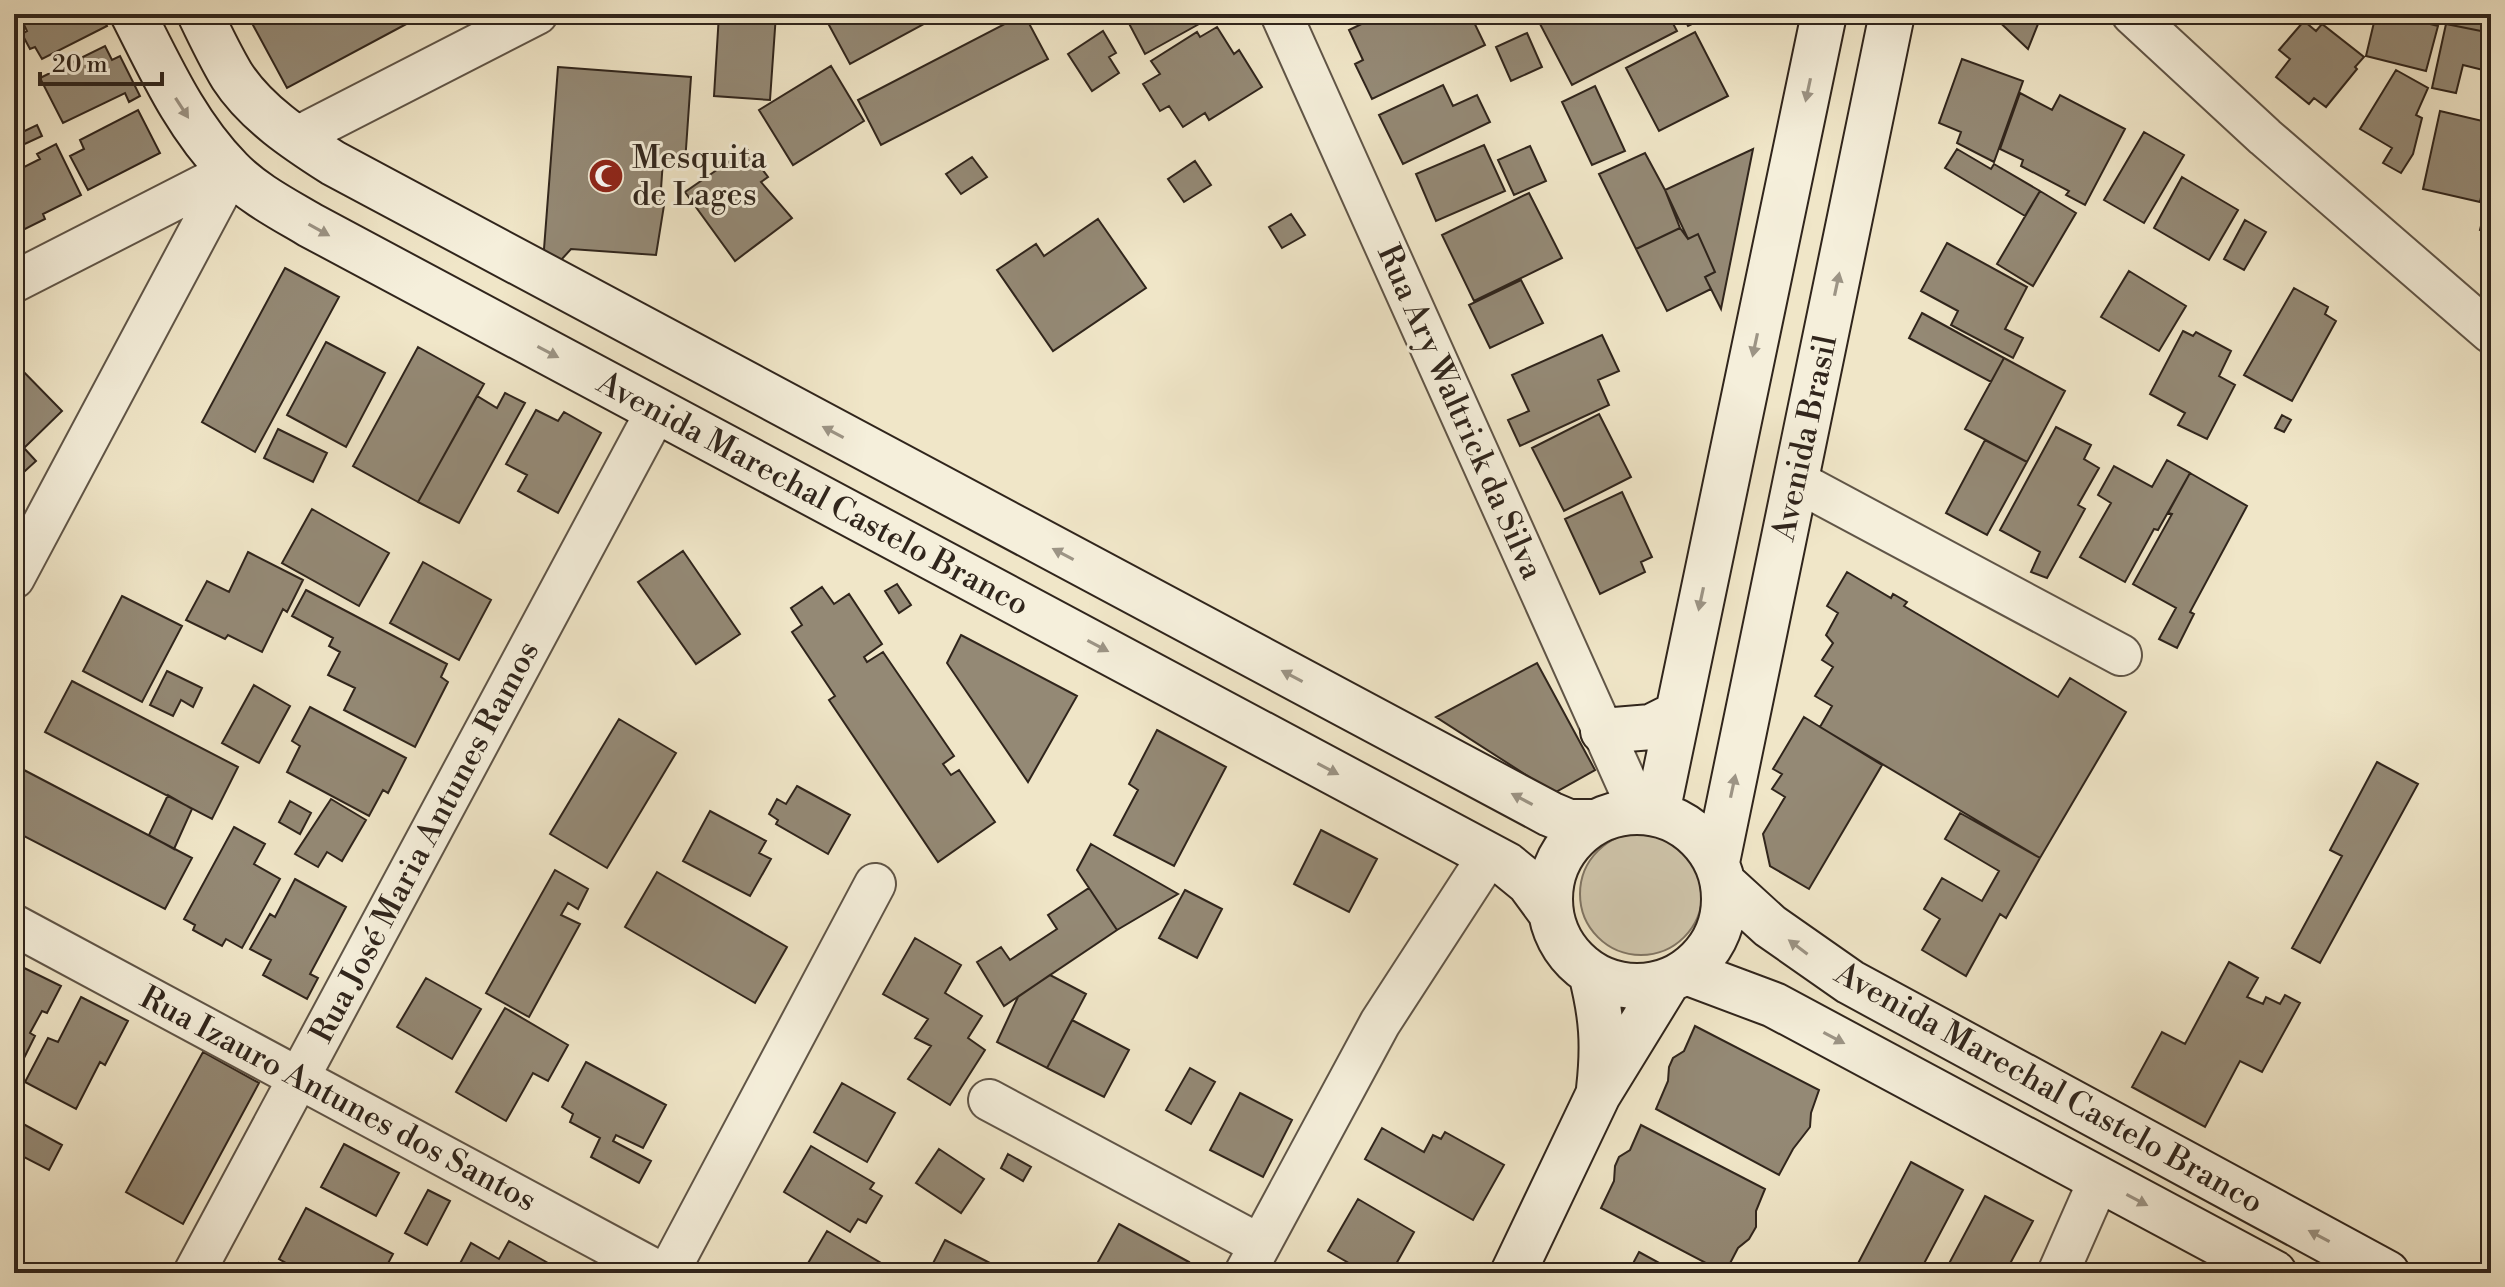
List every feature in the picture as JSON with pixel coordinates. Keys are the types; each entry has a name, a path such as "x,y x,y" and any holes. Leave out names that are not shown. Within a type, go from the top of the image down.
{"main road":[{"name":"Avenida Marechal Castelo Branco","path":"133,14 174,95 199,134 231,171 264,198 1489,855 1529,883 1551,913"},
{"name":"Avenida Marechal Castelo Branco","path":"200,14 234,79 265,113 333,163 1550,814 1569,822 1594,822"},
{"path":"1648,812 1677,714 1824,14"},
{"name":"Avenida Brasil","path":"1721,873 1796,481 1892,14"},
{"path":"231,171 424,214"},
{"path":"1603,731 1651,727 1677,714"},
{"path":"1513,1273 1598,1095 1677,977 1705,955 1718,933 1725,909 1721,873 1702,840 1681,823 1648,812 1615,814 1594,822 1573,839 1558,861 1550,886 1551,913 1558,936 1572,957 1591,973 1616,984 1642,987 1677,977"},
{"name":"Avenida Marechal Castelo Branco","path":"1721,873 1770,926 1850,982 2387,1273"},
{"path":"1591,973 1601,1013 1604,1048 1598,1095"},
{"name":"Avenida Marechal Castelo Branco","path":"1677,977 1774,1005 2274,1273"}],"street":[{"path":"295,138 537,14"},
{"name":"Rua Ary Waltrick da Silva","path":"1281,14 1603,731 1648,812"},
{"path":"2132,14 2265,137 2491,333"},
{"path":"14,282 231,171"},
{"path":"14,578 231,171"},
{"name":"Rua José Maria Antunes Ramos","path":"194,1273 657,410"},
{"path":"1796,481 2121,655"},
{"path":"989,1100 1253,1259 1380,1023 1489,855"},
{"path":"668,1273 875,884"},
{"name":"Rua Izauro Antunes dos Santos","path":"14,925 661,1273"},
{"path":"2058,1273 2099,1180"}],"shaded area":[{"path":"1641,833 1664,838 1684,851 1697,871 1702,894 1697,917 1684,937 1664,950 1641,955 1618,950 1598,937 1585,917 1580,894 1585,871 1598,851 1618,838"}],"building":[{"path":"19,14 101,14 107,26 42,59 35,47 30,49 22,34 27,31"},
{"path":"247,14 425,14 287,88"},
{"path":"719,14 776,14 770,100 714,96"},
{"path":"823,14 935,14 937,17 850,64"},
{"path":"1024,14 1048,59 881,145 858,100"},
{"path":"1124,14 1217,14 1145,54"},
{"path":"1374,14 1470,14 1485,45 1372,99 1355,64 1363,60 1349,30 1376,17"},
{"path":"1559,14 1668,14 1677,31 1572,85 1540,24"},
{"path":"1682,14 1713,14 1688,26"},
{"path":"1991,14 2042,14 2028,49"},
{"path":"2376,14 2391,14 2438,26 2426,71 2366,56"},
{"path":"2448,14 2491,14 2491,33 2446,24"},
{"path":"2304,21 2316,31 2322,24 2364,57 2326,107 2314,98 2309,104 2276,77 2290,59 2279,50"},
{"path":"2446,24 2491,33 2491,72 2463,65 2456,93 2432,88"},
{"path":"1217,27 1234,54 1239,50 1262,87 1209,120 1205,113 1183,127 1169,106 1160,111 1143,84 1160,74 1151,61 1197,32 1200,37"},
{"path":"1103,31 1116,53 1109,57 1119,73 1092,91 1068,54"},
{"path":"1695,32 1728,96 1659,131 1626,68"},
{"path":"1527,33 1542,67 1511,81 1496,47"},
{"path":"105,46 112,60 120,56 140,96 129,102 125,93 63,123 40,78"},
{"path":"1962,59 2023,81 1994,162 1957,143 1961,132 1939,123"},
{"path":"831,66 864,121 793,165 759,110"},
{"name":"Mesquita de Lages","path":"558,67 691,77 685,163 663,160 661,189 666,193 656,255 571,249 558,261 546,255"},
{"path":"2396,70 2428,88 2416,115 2422,118 2413,154 2401,173 2383,163 2392,148 2360,129"},
{"path":"1443,85 1453,106 1477,95 1490,122 1403,164 1379,115"},
{"path":"1595,86 1625,151 1592,165 1562,102"},
{"path":"2020,93 2052,110 2060,95 2125,129 2085,205 2066,195 2069,191 2021,166 2023,160 2000,149"},
{"path":"138,110 160,153 88,190 70,156 84,149 80,140"},
{"path":"2440,111 2491,123 2491,151 2480,202 2423,189"},
{"path":"37,125 42,136 14,149 14,136"},
{"path":"2144,132 2184,155 2144,223 2104,200"},
{"path":"56,144 81,195 43,214 45,219 19,232 14,222 14,172 40,159 37,154"},
{"path":"1484,145 1505,191 1436,221 1416,174"},
{"path":"1530,146 1546,181 1514,195 1498,160"},
{"path":"747,149 768,177 761,182 792,218 735,261 685,192"},
{"path":"1753,149 1721,309 1705,277 1715,272 1698,234 1688,239 1665,190"},
{"path":"1957,149 1991,169 1994,164 2040,191 2025,216 1945,168"},
{"path":"1645,153 1665,190 1680,228 1636,249 1599,174"},
{"path":"972,157 987,177 961,194 946,174"},
{"path":"1195,161 1211,185 1184,202 1168,179"},
{"path":"2182,177 2238,210 2209,260 2154,228"},
{"path":"2491,184 2491,232 2480,230"},
{"path":"2040,191 2076,213 2033,286 1997,264"},
{"path":"1529,193 1562,258 1474,301 1442,235"},
{"path":"1291,214 1305,235 1282,248 1269,227"},
{"path":"1098,219 1146,288 1053,351 997,270 1036,244 1044,256"},
{"path":"2245,220 2266,232 2244,270 2224,259"},
{"path":"1680,228 1688,239 1698,234 1715,272 1705,277 1711,289 1667,311 1636,249"},
{"path":"1947,243 2027,287 2005,329 2023,338 2013,358 1951,325 1958,311 1921,291"},
{"path":"285,268 339,297 255,452 202,422"},
{"path":"2129,271 2186,306 2159,351 2101,317"},
{"path":"1521,280 1543,323 1490,348 1469,305"},
{"path":"2294,288 2328,307 2325,314 2336,321 2292,401 2244,375"},
{"path":"1922,313 2004,358 1991,382 1909,338"},
{"path":"2183,331 2193,336 2196,332 2231,351 2219,376 2235,385 2207,439 2178,425 2185,413 2150,394"},
{"path":"1602,335 1619,371 1598,380 1609,405 1520,446 1508,420 1529,411 1512,375"},
{"path":"326,342 385,373 346,447 287,415"},
{"path":"418,347 484,384 418,502 353,466"},
{"path":"2004,358 2065,391 2027,462 1965,429"},
{"path":"14,362 62,411 24,448 36,461 14,481"},
{"path":"505,393 525,403 459,523 418,502 477,396 497,408"},
{"path":"536,410 558,421 564,412 601,433 558,513 518,491 527,475 506,464"},
{"path":"1599,414 1631,477 1564,511 1532,448"},
{"path":"2282,415 2291,420 2284,432 2275,428"},
{"path":"2056,427 2091,445 2084,459 2099,468 2078,505 2085,509 2047,578 2031,572 2040,552 2000,530"},
{"path":"278,429 327,453 313,482 264,458"},
{"path":"1985,440 2027,462 1987,535 1946,513"},
{"path":"2167,460 2190,473 2125,582 2080,557 2111,503 2098,495 2114,466 2152,487"},
{"path":"2190,473 2247,506 2190,612 2194,614 2177,648 2159,639 2176,608 2133,584 2172,514 2168,513"},
{"path":"1622,492 1652,557 1641,562 1645,572 1600,594 1565,519"},
{"path":"312,509 389,553 359,606 282,563"},
{"path":"683,551 740,634 696,664 638,582"},
{"path":"248,552 303,580 287,612 283,609 262,652 228,635 225,639 186,620 207,581 229,592"},
{"path":"423,562 491,600 459,660 390,623"},
{"path":"1847,572 1891,598 1893,594 1907,602 1904,606 2058,697 2070,678 2126,712 2040,858 1820,727 1832,706 1815,696 1833,667 1822,660 1833,643 1826,635 1838,613 1827,606"},
{"path":"897,584 911,605 899,613 885,591"},
{"path":"822,587 834,604 849,594 882,644 864,657 867,662 883,652 954,756 943,764 951,775 959,770 995,822 938,862 829,700 835,696 792,632 802,625 791,608"},
{"path":"306,590 447,664 441,677 448,682 415,747 344,710 355,688 328,675 340,652 329,646 333,638 292,616"},
{"path":"122,596 182,626 142,702 83,671"},
{"path":"961,635 1077,696 1028,782 947,663"},
{"path":"1537,663 1595,770 1554,793 1436,717"},
{"path":"167,671 202,688 193,707 181,700 173,716 150,705"},
{"path":"72,681 238,767 212,819 45,732"},
{"path":"254,685 290,706 259,763 222,743"},
{"path":"310,707 406,758 388,793 383,790 369,816 287,772 300,746 292,741"},
{"path":"1804,717 1882,765 1809,889 1770,866 1763,834 1785,797 1772,789 1782,774 1773,769"},
{"path":"619,719 676,753 607,868 550,834"},
{"path":"1157,730 1226,767 1174,866 1114,835 1138,790 1129,784"},
{"path":"2377,762 2418,784 2320,963 2292,948 2342,856 2330,850"},
{"path":"24,770 192,858 165,909 14,831 14,789"},
{"path":"797,786 850,815 828,854 776,824 778,820 769,814 777,799 786,804"},
{"path":"168,795 192,809 174,849 149,835"},
{"path":"331,799 366,820 342,861 327,852 318,867 295,854"},
{"path":"290,801 311,813 300,834 279,822"},
{"path":"710,811 766,841 759,853 771,859 750,896 683,861"},
{"path":"1960,813 2040,858 2006,918 2000,914 1966,976 1922,950 1940,919 1924,909 1942,878 1982,901 1999,871 1945,839"},
{"path":"234,827 265,844 254,864 280,879 242,948 226,939 222,946 193,930 195,925 184,919"},
{"path":"1321,830 1377,859 1349,912 1294,884"},
{"path":"1091,844 1178,894 1117,930 1077,870"},
{"path":"555,870 588,889 578,909 568,903 561,915 580,924 529,1017 486,993"},
{"path":"657,872 787,947 755,1003 625,927"},
{"path":"295,879 346,907 310,974 318,978 307,999 263,975 271,960 250,949 270,914 275,917"},
{"path":"1089,888 1117,930 1004,1006 977,962 1001,947 1010,960 1057,929 1048,915"},
{"path":"1185,890 1222,909 1197,958 1159,938"},
{"path":"915,938 961,965 945,993 982,1016 968,1038 985,1050 950,1105 908,1079 931,1046 915,1038 928,1019 883,994"},
{"path":"2229,962 2258,978 2247,997 2263,1004 2266,997 2280,1004 2285,995 2300,1003 2262,1072 2240,1061 2205,1127 2132,1087 2162,1032 2185,1044"},
{"path":"14,963 61,986 47,1013 42,1011 30,1033 35,1036 24,1058 14,1052"},
{"path":"1050,975 1086,994 1047,1068 997,1042 1018,997"},
{"path":"426,978 481,1009 452,1059 397,1027"},
{"path":"81,997 128,1021 105,1065 100,1062 76,1109 25,1082 48,1038 58,1042"},
{"path":"505,1008 568,1045 548,1081 533,1073 506,1121 456,1092"},
{"path":"1072,1020 1129,1050 1104,1097 1047,1068"},
{"path":"1695,1026 1819,1090 1810,1127 1779,1175 1656,1109 1668,1081 1673,1058 1684,1051"},
{"path":"203,1052 259,1083 183,1224 126,1192"},
{"path":"586,1062 666,1105 643,1148 616,1135 613,1141 651,1161 639,1183 591,1157 600,1138 570,1122 573,1114 562,1107"},
{"path":"1190,1068 1215,1082 1191,1124 1166,1110"},
{"path":"842,1083 895,1113 867,1162 814,1132"},
{"path":"1240,1093 1292,1120 1263,1177 1210,1150"},
{"path":"14,1119 62,1145 49,1170 14,1152"},
{"path":"1641,1125 1765,1189 1756,1211 1756,1227 1749,1239 1738,1248 1725,1273 1601,1208 1614,1181 1619,1157 1630,1150"},
{"path":"1382,1128 1424,1152 1433,1135 1441,1139 1445,1132 1504,1165 1473,1220 1365,1159"},
{"path":"344,1144 399,1173 376,1216 321,1187"},
{"path":"811,1146 874,1183 870,1189 882,1196 866,1223 858,1219 850,1232 784,1192"},
{"path":"939,1149 984,1179 961,1213 916,1183"},
{"path":"1008,1154 1031,1167 1023,1181 1001,1168"},
{"path":"1911,1162 1963,1190 1919,1273 1853,1273"},
{"path":"428,1190 450,1201 427,1245 405,1233"},
{"path":"1985,1196 2033,1221 2005,1273 1944,1273"},
{"path":"1358,1199 1414,1232 1391,1273 1366,1273 1328,1251"},
{"path":"306,1208 393,1254 383,1273 304,1273 279,1259"},
{"path":"1119,1224 1189,1262 1183,1273 1101,1273 1094,1269"},
{"path":"827,1231 898,1273 808,1273 804,1270"},
{"path":"945,1240 992,1264 988,1273 928,1273"},
{"path":"509,1241 557,1268 554,1273 455,1273 471,1243 499,1259"},
{"path":"1639,1252 1676,1272 1676,1273 1628,1273"},
{"path":"259,1263 278,1273 254,1273"}],"place":[{"name":"Mesquita de Lages","path":"606,176"}]}
